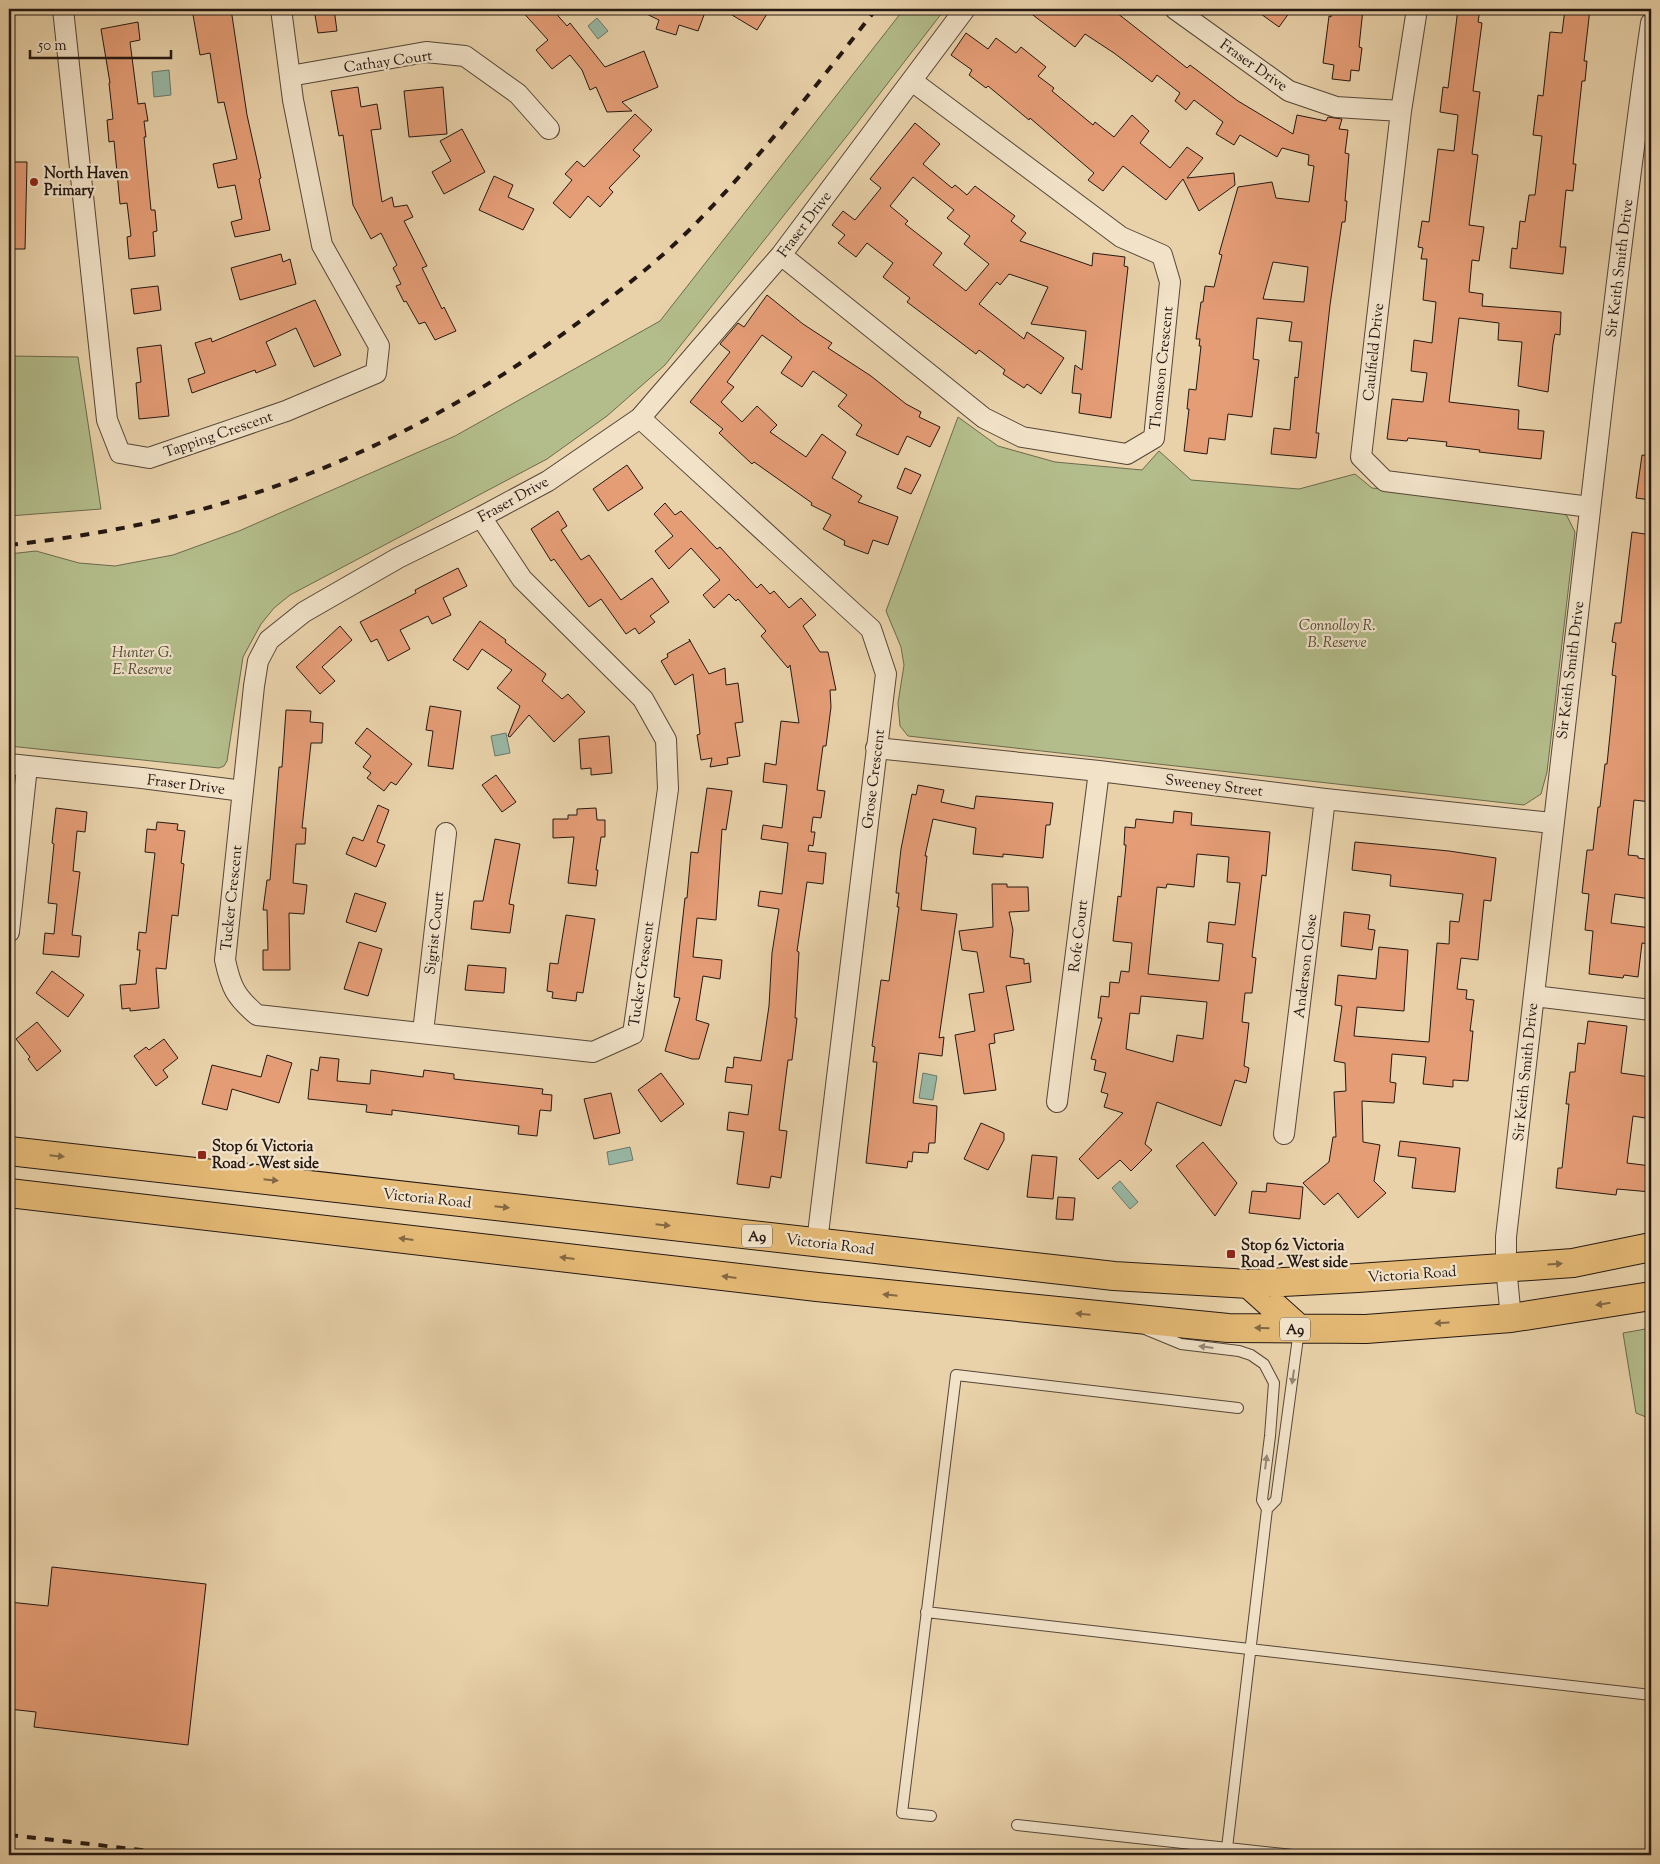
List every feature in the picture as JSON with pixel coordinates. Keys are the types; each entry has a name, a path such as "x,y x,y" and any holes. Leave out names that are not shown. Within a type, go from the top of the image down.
{"highway":[{"name":"Victoria Road","path":"9,1151 1114,1276 1249,1284 1573,1263 1651,1247"},
{"name":"A9","path":"9,1192 817,1287 1228,1328 1366,1329 1511,1318 1651,1296"},
{"path":"1249,1284 1299,1329"}],"street":[{"name":"Tapping Crescent","path":"63,9 107,420 120,452 149,458 286,411 376,373 379,346 322,245 293,100 281,9"},
{"name":"Fraser Drive","path":"18,766 142,778 243,791 258,661 269,640 304,612 398,558 548,481 640,418 781,255 965,9"},
{"name":"Fraser Drive","path":"1175,9 1289,91 1336,107 1401,111"},
{"name":"Caulfield Drive","path":"1416,9 1401,111 1361,457 1385,481 1590,507"},
{"name":"Sir Keith Smith Drive","path":"1511,1318 1506,1267 1506,1237 1552,823 1590,507 1644,117 1651,23"},
{"name":"Cathay Court","path":"290,76 426,52 464,56 518,94 549,129"},
{"name":"Thomson Crescent","path":"781,255 984,418 1022,437 1127,454 1154,438 1170,282 1162,255 1121,237 912,81"},
{"name":"Grose Crescent","path":"640,418 871,629 886,674 817,1242"},
{"name":"Tucker Crescent","path":"243,791 225,960 229,979 240,1000 257,1015 593,1052 633,1034 668,789 666,740 643,699 522,578 481,517"},
{"name":"Sweeney Street","path":"876,748 1099,771 1325,799 1552,823"},
{"path":"9,932 18,766"},
{"name":"Rofe Court","path":"1057,1102 1099,771"},
{"name":"Anderson Close","path":"1284,1134 1325,799"},
{"name":"Sigrist Court","path":"423,1032 446,833"},
{"path":"1534,996 1651,1010"}],"lane":[{"path":"1116,1317 1181,1344 1239,1350 1264,1364 1274,1383 1262,1500 1267,1509 1227,1848"},
{"path":"1267,1509 1276,1500 1299,1329"},
{"path":"931,1816 902,1813 956,1375 1238,1408"},
{"path":"926,1612 1651,1695"},
{"path":"1017,1825 1293,1855"}],"green space":[{"name":"Hunter G. E. Reserve","path":"904,9 945,9 665,365 607,416 547,459 290,595 274,608 261,624 243,657 227,761 224,766 219,768 9,746 9,554 36,551 79,563 115,566 173,555 239,531 455,436 660,321"},
{"path":"9,356 78,357 101,509 9,516"},
{"name":"Connolloy R. B. Reserve","path":"958,417 998,446 1055,462 1142,470 1159,451 1191,480 1299,489 1355,474 1372,488 1557,507 1567,516 1575,532 1547,772 1541,794 1524,805 908,736 900,726 898,703 904,665 901,647 886,611"},
{"path":"1651,1328 1651,1419 1636,1413 1623,1333"}],"shaded area":[{"path":"597,18 608,31 598,39 588,26"},
{"path":"169,70 171,95 154,97 152,72"},
{"path":"506,733 510,753 495,756 491,736"},
{"path":"923,1073 937,1076 933,1100 919,1098"},
{"path":"630,1147 633,1160 609,1165 607,1152"},
{"path":"1120,1181 1138,1202 1130,1209 1112,1188"}],"building":[{"path":"192,9 231,9 247,115 270,230 235,237 231,222 242,219 235,185 218,188 213,164 237,159 224,102 218,103 210,53 200,55"},
{"path":"314,9 334,9 337,31 318,33"},
{"path":"520,9 552,9 567,26 570,23 605,67 644,51 658,87 622,102 632,111 607,112 596,87 590,90 582,70 570,55 552,69 536,50 548,40"},
{"path":"636,9 686,9 704,15 698,31 679,25 676,35 656,29 659,20"},
{"path":"722,9 770,9 757,30"},
{"path":"1025,9 1112,9 1187,68 1190,65 1238,101 1293,134 1297,115 1326,121 1328,117 1342,119 1339,129 1348,130 1345,153 1349,154 1345,201 1347,201 1345,222 1342,222 1330,305 1316,433 1319,433 1316,458 1271,454 1274,428 1290,430 1295,377 1298,378 1302,342 1289,341 1292,322 1257,318 1253,359 1259,360 1252,417 1228,414 1225,440 1209,438 1207,454 1184,451 1189,409 1187,409 1189,389 1196,390 1201,346 1199,346 1200,339 1196,339 1201,302 1203,302 1205,286 1214,287 1222,255 1219,254 1238,187 1272,182 1276,198 1309,202 1314,166 1308,165 1309,155 1282,148 1277,157 1240,135 1234,145 1216,134 1223,122 1194,100 1186,110 1175,101 1180,93 1157,75 1152,82 1085,34 1075,47","holes":["1273,262 1308,267 1304,302 1263,299"]},
{"path":"1254,9 1292,9 1279,27"},
{"path":"1332,9 1363,9 1359,47 1362,48 1359,71 1351,70 1350,81 1332,79 1334,65 1323,63 1329,16 1331,17"},
{"path":"1458,9 1480,9 1478,22 1482,23 1473,91 1480,92 1472,154 1478,155 1469,225 1484,227 1479,261 1472,260 1469,292 1483,294 1482,306 1561,312 1560,335 1555,334 1553,344 1548,392 1518,386 1522,342 1498,340 1499,323 1459,318 1449,402 1519,410 1518,429 1544,431 1541,459 1479,452 1480,450 1446,446 1447,442 1408,438 1407,441 1387,439 1392,399 1423,402 1427,373 1411,371 1414,340 1432,343 1436,302 1423,300 1427,259 1421,259 1423,248 1418,247 1422,221 1429,222 1438,149 1454,151 1458,115 1440,112 1443,87 1448,88"},
{"path":"1565,9 1590,9 1584,61 1587,61 1585,81 1582,81 1573,164 1576,164 1573,191 1566,190 1560,247 1566,247 1563,274 1510,268 1512,248 1517,249 1520,221 1525,222 1529,195 1535,195 1542,136 1533,135 1538,95 1543,96 1550,32 1562,33"},
{"path":"138,22 140,40 130,42 138,104 145,103 148,121 144,121 146,137 144,137 151,210 155,210 157,231 153,232 155,256 129,259 127,237 131,236 127,203 120,204 114,141 109,142 107,120 113,119 110,83 101,29"},
{"path":"966,33 988,49 996,38 1016,53 1021,47 1046,67 1038,76 1054,88 1052,91 1093,125 1095,122 1114,137 1132,115 1149,131 1140,143 1170,168 1187,147 1203,158 1187,178 1234,173 1235,185 1199,211 1183,179 1166,200 1123,166 1103,191 1088,180 1094,173 1030,118 1029,120 988,86 986,88 969,75 972,70 951,55"},
{"path":"358,87 361,107 377,104 381,129 371,130 382,202 392,197 394,207 407,205 413,217 404,221 427,266 422,268 442,309 444,307 456,331 435,340 425,322 419,324 406,301 404,302 396,286 401,284 393,268 397,265 381,233 371,239 353,205 343,135 339,136 331,91"},
{"path":"443,87 447,134 409,137 404,91"},
{"path":"635,114 652,130 633,150 640,156 609,188 613,192 600,207 588,196 570,218 553,203 572,180 565,174 577,161 584,167"},
{"path":"915,123 940,144 923,164 952,188 955,185 967,195 975,186 1015,216 1011,221 1026,233 1020,241 1092,266 1093,253 1125,257 1124,266 1128,267 1111,418 1079,413 1081,394 1072,393 1075,365 1082,370 1086,331 1031,324 1048,287 1009,274 1000,285 997,282 979,304 1024,339 1027,332 1064,358 1041,394 1027,384 1024,388 1003,374 1005,370 979,350 976,354 907,302 910,298 883,277 893,263 867,243 856,257 838,243 845,235 832,225 843,211 855,220 881,188 870,179","holes":["913,177 954,210 947,218 970,236 964,244 989,264 966,291 933,265 942,253 905,224 908,221 890,206"]},
{"path":"462,129 485,172 444,194 432,172 451,161 440,141"},
{"path":"9,162 27,162 25,249 9,249"},
{"path":"494,176 513,185 508,197 534,209 523,230 479,210"},
{"path":"281,254 283,262 290,259 296,284 240,300 231,268"},
{"path":"158,286 161,310 134,314 131,289"},
{"path":"767,295 803,324 832,343 828,348 871,376 906,404 921,412 919,417 940,427 930,447 907,436 898,455 856,435 862,425 838,406 847,395 813,371 802,387 781,373 792,357 762,335 727,382 734,387 721,402 742,422 757,406 777,425 770,432 806,457 822,434 846,452 832,478 862,496 858,502 898,517 888,545 873,540 868,554 844,545 845,541 823,529 831,515 811,505 812,503 754,462 752,464 719,433 723,429 690,402 730,352 720,344 738,323 744,327"},
{"path":"315,300 341,355 314,367 296,328 266,342 276,365 256,373 255,370 192,393 188,379 205,373 195,343 211,338 212,342"},
{"path":"161,345 169,416 139,419 136,383 141,382 137,348"},
{"path":"1642,455 1651,456 1651,500 1636,498"},
{"path":"627,465 643,488 608,511 593,489"},
{"path":"905,468 921,475 911,494 897,488"},
{"path":"665,503 675,515 681,511 717,549 720,547 757,588 761,584 770,594 774,591 789,608 801,598 816,615 803,626 820,652 828,652 836,690 830,690 831,707 826,746 823,746 817,790 825,791 821,818 813,817 811,832 815,832 813,846 809,845 808,851 826,853 823,884 807,882 797,951 799,952 795,1018 797,1018 792,1060 788,1060 779,1130 787,1131 781,1178 771,1176 769,1188 737,1184 744,1132 727,1130 729,1112 748,1115 752,1085 725,1082 727,1067 733,1068 734,1057 761,1061 769,1006 772,953 779,909 758,906 760,891 782,894 788,843 761,839 763,825 782,828 787,785 763,782 765,763 776,765 781,721 799,723 790,665 788,668 761,636 766,631 738,599 736,601 729,594 714,608 703,595 720,580 691,548 669,569 655,551 673,536 654,514"},
{"path":"558,511 567,526 561,530 581,560 589,555 621,600 652,578 669,602 650,616 655,622 639,634 635,628 626,634 601,599 589,607 554,559 551,561 531,529"},
{"path":"1632,532 1651,535 1651,738 1648,769 1651,769 1651,802 1634,800 1628,855 1651,860 1651,899 1615,894 1611,923 1651,928 1651,944 1642,943 1638,977 1624,975 1623,978 1589,974 1593,931 1585,930 1589,894 1582,893 1587,850 1593,850 1605,764 1607,764 1616,676 1612,675 1616,643 1612,642 1615,623 1621,623"},
{"path":"458,568 467,586 443,598 451,615 432,624 428,616 400,630 410,649 388,661 377,639 371,642 360,622 416,593 415,590"},
{"path":"480,621 546,674 542,681 562,699 568,694 585,712 554,742 529,715 510,737 508,736 520,706 497,688 512,670 482,649 468,670 453,660"},
{"path":"340,626 352,640 322,667 335,681 320,694 296,667"},
{"path":"689,639 709,674 725,668 726,685 738,683 743,722 735,723 740,756 727,758 728,764 710,767 712,758 701,760 697,735 700,734 693,674 675,685 661,661 668,657 667,654 690,641"},
{"path":"430,706 461,711 453,769 428,766 433,731 426,730"},
{"path":"286,710 311,711 310,722 323,723 322,743 311,743 302,828 306,828 305,844 296,844 293,883 307,885 304,914 289,913 290,970 263,970 263,950 268,950 267,910 263,910 267,880 270,880 279,767 282,767"},
{"path":"367,728 412,764 396,785 391,782 384,791 367,778 371,773 363,767 371,756 355,743"},
{"path":"609,736 612,773 591,775 591,768 581,769 579,739"},
{"path":"496,775 516,802 502,812 482,785"},
{"path":"918,785 944,790 941,802 974,809 976,796 1053,803 1050,825 1046,825 1043,858 1003,854 1003,857 973,854 976,828 933,819 925,856 927,856 921,910 957,914 939,1038 944,1037 942,1056 919,1053 913,1103 937,1106 935,1143 929,1143 928,1153 913,1152 912,1162 908,1161 907,1168 866,1163 877,1062 873,1062 875,1047 872,1046 881,980 889,981 899,907 897,907 899,893 896,893 901,849 912,794 916,795"},
{"path":"707,788 732,791 726,830 722,829 716,920 697,918 693,957 722,960 720,979 703,976 696,1020 709,1024 699,1059 692,1059 665,1051 680,998 674,997 685,898 687,898 691,852 698,853"},
{"path":"378,805 389,810 377,842 385,845 376,867 346,854 353,837 363,841"},
{"path":"56,808 87,812 85,832 77,831 73,871 80,872 72,935 81,936 79,957 43,954 45,933 54,934 57,904 48,903"},
{"path":"596,808 597,820 605,820 605,837 601,837 596,870 598,870 596,886 568,883 574,837 553,838 553,819 568,819 568,815 577,815 577,809"},
{"path":"1174,811 1192,813 1191,825 1270,832 1266,876 1262,875 1252,957 1256,958 1252,993 1245,993 1242,1022 1249,1023 1244,1066 1249,1068 1246,1083 1235,1080 1221,1126 1157,1102 1145,1144 1152,1150 1131,1171 1120,1160 1098,1179 1079,1159 1123,1113 1104,1107 1108,1094 1101,1092 1106,1073 1094,1070 1096,1060 1091,1059 1102,1018 1098,1018 1101,996 1109,997 1110,982 1119,983 1121,971 1129,972 1132,943 1113,941 1118,896 1121,897 1126,845 1124,845 1125,827 1135,828 1136,819 1173,823","holes":["1197,854 1229,857 1227,882 1240,883 1235,925 1209,922 1207,942 1223,944 1219,981 1148,974 1157,887 1166,888 1167,884 1194,887","1141,996 1207,1002 1203,1039 1177,1035 1173,1062 1126,1049 1130,1013 1139,1014"]},
{"path":"157,822 178,824 177,830 185,831 181,863 184,864 178,916 172,915 166,969 156,968 159,1008 130,1011 130,1008 122,1009 120,985 136,984 140,950 137,950 139,932 146,933 155,853 145,852 147,829 156,830"},
{"path":"495,839 520,844 509,904 514,905 510,933 471,929 474,901 483,901"},
{"path":"1355,842 1449,851 1496,858 1491,901 1484,900 1478,960 1461,958 1457,989 1467,990 1466,999 1474,1000 1470,1031 1473,1031 1468,1081 1453,1080 1453,1087 1423,1084 1426,1057 1392,1054 1390,1082 1396,1083 1394,1103 1362,1101 1363,1142 1380,1145 1374,1181 1386,1193 1358,1218 1338,1193 1324,1205 1303,1183 1329,1162 1333,1137 1336,1137 1334,1092 1346,1091 1345,1063 1334,1061 1342,1006 1335,1005 1338,975 1376,979 1379,947 1408,950 1404,1011 1357,1007 1354,1036 1429,1042 1437,943 1449,944 1450,921 1459,922 1463,894 1390,886 1391,875 1352,870"},
{"path":"992,884 1007,884 1007,887 1028,887 1029,911 1009,912 1013,930 1010,957 1024,959 1024,964 1029,963 1031,982 1006,986 1014,1030 994,1034 995,1043 989,1044 996,1090 964,1094 955,1035 975,1031 969,994 984,992 977,952 962,950 959,931 993,927"},
{"path":"355,893 386,903 376,932 346,922"},
{"path":"1344,912 1370,915 1368,929 1375,930 1372,950 1341,946"},
{"path":"566,915 595,919 583,993 577,992 576,1001 552,998 553,992 547,991 550,963 558,964"},
{"path":"359,942 382,949 368,996 344,989"},
{"path":"468,965 506,968 504,993 465,990"},
{"path":"52,971 84,995 68,1017 36,993"},
{"path":"1588,1021 1627,1026 1621,1073 1650,1077 1651,1110 1646,1110 1645,1118 1633,1116 1627,1163 1651,1166 1651,1192 1617,1189 1616,1195 1556,1188 1558,1168 1562,1168 1569,1104 1566,1104 1570,1072 1575,1072 1578,1043 1585,1044"},
{"path":"37,1022 61,1051 37,1071 28,1059 30,1057 16,1039"},
{"path":"164,1039 178,1058 163,1070 168,1077 156,1086 134,1056 146,1047 149,1050"},
{"path":"267,1055 292,1063 279,1103 232,1089 227,1110 202,1104 212,1065 261,1077"},
{"path":"320,1057 339,1059 337,1081 370,1084 371,1070 423,1077 424,1070 454,1074 454,1079 543,1089 542,1094 552,1095 551,1111 540,1110 537,1136 518,1134 519,1126 392,1110 392,1115 366,1112 367,1105 308,1099 311,1069 318,1071"},
{"path":"661,1073 684,1104 661,1122 638,1090"},
{"path":"611,1093 620,1133 594,1139 584,1099"},
{"path":"981,1123 1004,1133 1004,1140 988,1170 964,1159"},
{"path":"1400,1141 1460,1148 1455,1192 1412,1188 1416,1158 1398,1156"},
{"path":"1203,1142 1237,1183 1215,1216 1176,1166"},
{"path":"1032,1155 1057,1157 1053,1199 1027,1197"},
{"path":"1267,1183 1303,1187 1300,1219 1249,1213 1252,1191 1266,1192"},
{"path":"1058,1197 1075,1198 1073,1220 1056,1219"},
{"path":"52,1567 206,1584 188,1745 34,1727 36,1712 9,1709 9,1602 48,1606"}],"railway":[{"path":"9,545 91,534 146,523 200,510 276,486 324,468 418,424 507,372 606,302 677,242 726,191 770,141 876,9"},
{"path":"9,1835 186,1855"}],"place":[{"name":"North Haven Primary","path":"34,182"},
{"name":"Stop 61 Victoria Road - West side","path":"202,1155"},
{"name":"Stop 62 Victoria Road - West side","path":"1231,1254"}]}
